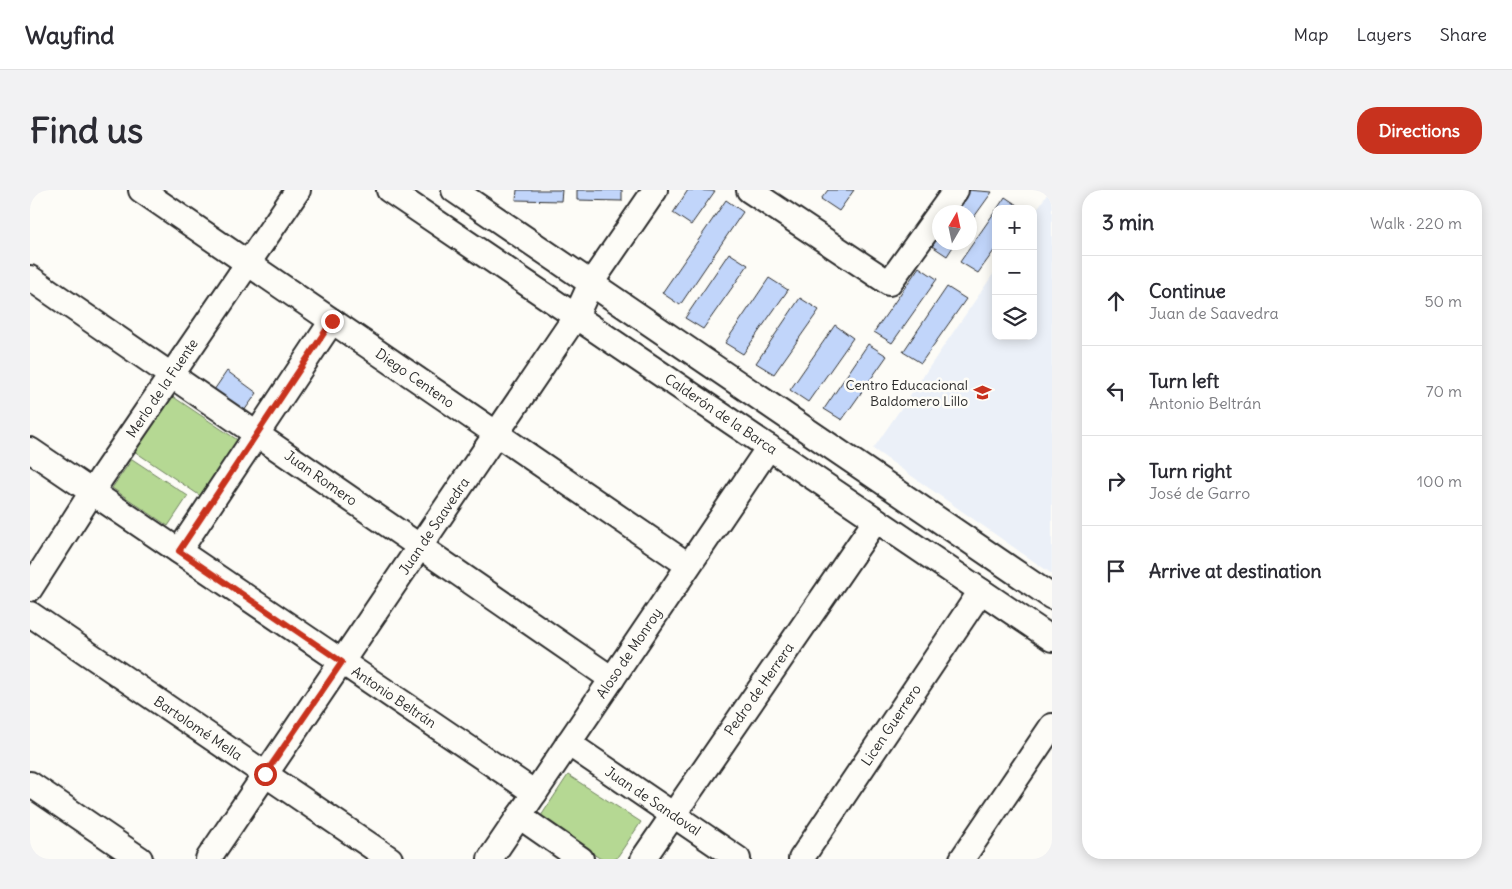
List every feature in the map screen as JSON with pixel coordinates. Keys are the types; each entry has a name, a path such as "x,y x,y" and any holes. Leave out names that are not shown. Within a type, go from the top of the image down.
{"street":[{"name":"Diego Centeno","path":"141,190 688,565"},
{"name":"Merlo de la Fuente","path":"30,589 93,492 298,190"},
{"name":"Calderón de la Barca","path":"390,190 1052,639"},
{"path":"454,190 1052,597"},
{"name":"Juan de Saavedra","path":"208,859 576,316 591,283 655,190"},
{"path":"750,190 889,283 956,190"},
{"name":"Juan Romero","path":"30,278 612,679"},
{"path":"179,551 332,321"},
{"name":"Aloso de Monroy","path":"490,859 769,447"},
{"name":"Antonio Beltrán","path":"30,450 534,793"},
{"name":"Pedro de Herrera","path":"643,859 876,520"},
{"name":"Licen Guerrero","path":"801,859 981,591"},
{"name":"Bartolomé Mella","path":"30,614 390,859"},
{"path":"962,859 1052,726"},
{"name":"Juan de Sandoval","path":"568,743 738,859"},
{"path":"30,784 140,859"},
{"path":"519,816 581,859"}],"shaded area":[{"name":"Centro Educacional Baldomero Lillo","path":"1050,190 1052,190 1052,574 873,449 992,276 992,340 1037,340 1037,209"}],"green space":[{"path":"172,396 239,441 202,497 134,451"},
{"path":"132,459 188,496 168,526 112,488"},
{"path":"568,775 641,822 616,859 601,859 539,819"}],"building":[{"path":"517,190 562,190 561,201 516,200"},
{"path":"577,190 622,190 622,201 577,200"},
{"path":"688,190 715,191 691,225 673,213"},
{"path":"828,190 854,190 839,211 821,199"},
{"path":"966,190 992,192 977,213 977,205 956,205"},
{"path":"1005,197 1017,205 1000,205"},
{"path":"726,200 743,212 680,305 662,293"},
{"path":"992,216 992,254 978,273 960,262 968,250 977,250 977,237"},
{"path":"938,250 951,250 947,256"},
{"path":"729,253 748,265 703,329 685,318"},
{"path":"919,267 937,279 892,343 874,332"},
{"path":"769,278 788,290 743,354 725,343"},
{"path":"947,287 966,299 921,363 903,352"},
{"path":"800,298 819,310 774,374 756,363"},
{"path":"835,325 853,338 808,402 790,390"},
{"path":"868,344 887,356 842,420 824,409"},
{"path":"227,371 257,393 244,411 214,390"}],"place":[{"name":"Centro Educacional Baldomero Lillo","path":"982,393"}],"route":[{"path":"265,774 342,662 179,551 332,321"}]}
